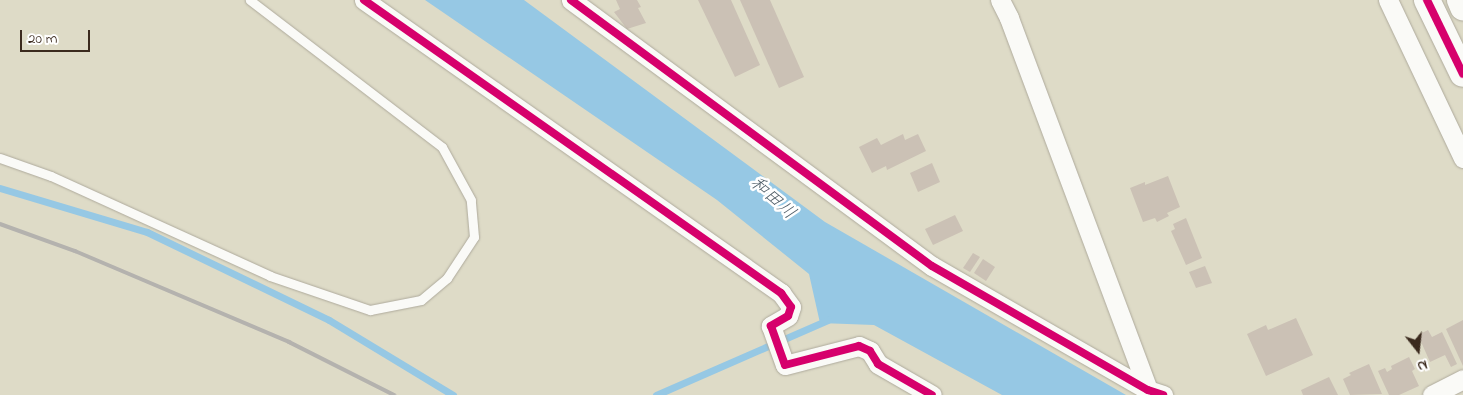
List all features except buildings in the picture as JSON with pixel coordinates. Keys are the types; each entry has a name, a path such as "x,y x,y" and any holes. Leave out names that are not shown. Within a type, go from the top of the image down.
{"main road":[{"path":"1427,0 1463,74"},
{"path":"1460,0 1463,7"}],"street":[{"path":"364,0 781,293 791,307 788,316 771,326 785,365 859,346 870,351 878,364 932,395"},
{"path":"571,0 932,266 1156,392"},
{"path":"1000,0 1009,18 1156,392"},
{"path":"1388,0 1463,158"},
{"path":"1432,395 1463,379"}],"lane":[{"path":"0,158 51,176 270,276 370,310 421,300 447,278 474,237 471,200 442,147 250,0"}],"water":[{"name":"和田川","path":"425,0 524,0 825,222 1126,395 1002,395 874,325 820,323 809,274 717,200"}],"waterway":[{"path":"0,188 147,232 329,320 453,395"},
{"path":"656,395 828,320"}],"railway":[{"path":"0,224 75,251 289,342 394,395"}],"cycle path":[{"path":"364,0 781,293 791,307 788,316 771,326 785,365 859,346 870,351 878,364 932,395"},
{"path":"571,0 932,266 1148,390 1163,395"},
{"path":"1427,0 1463,74"}]}
